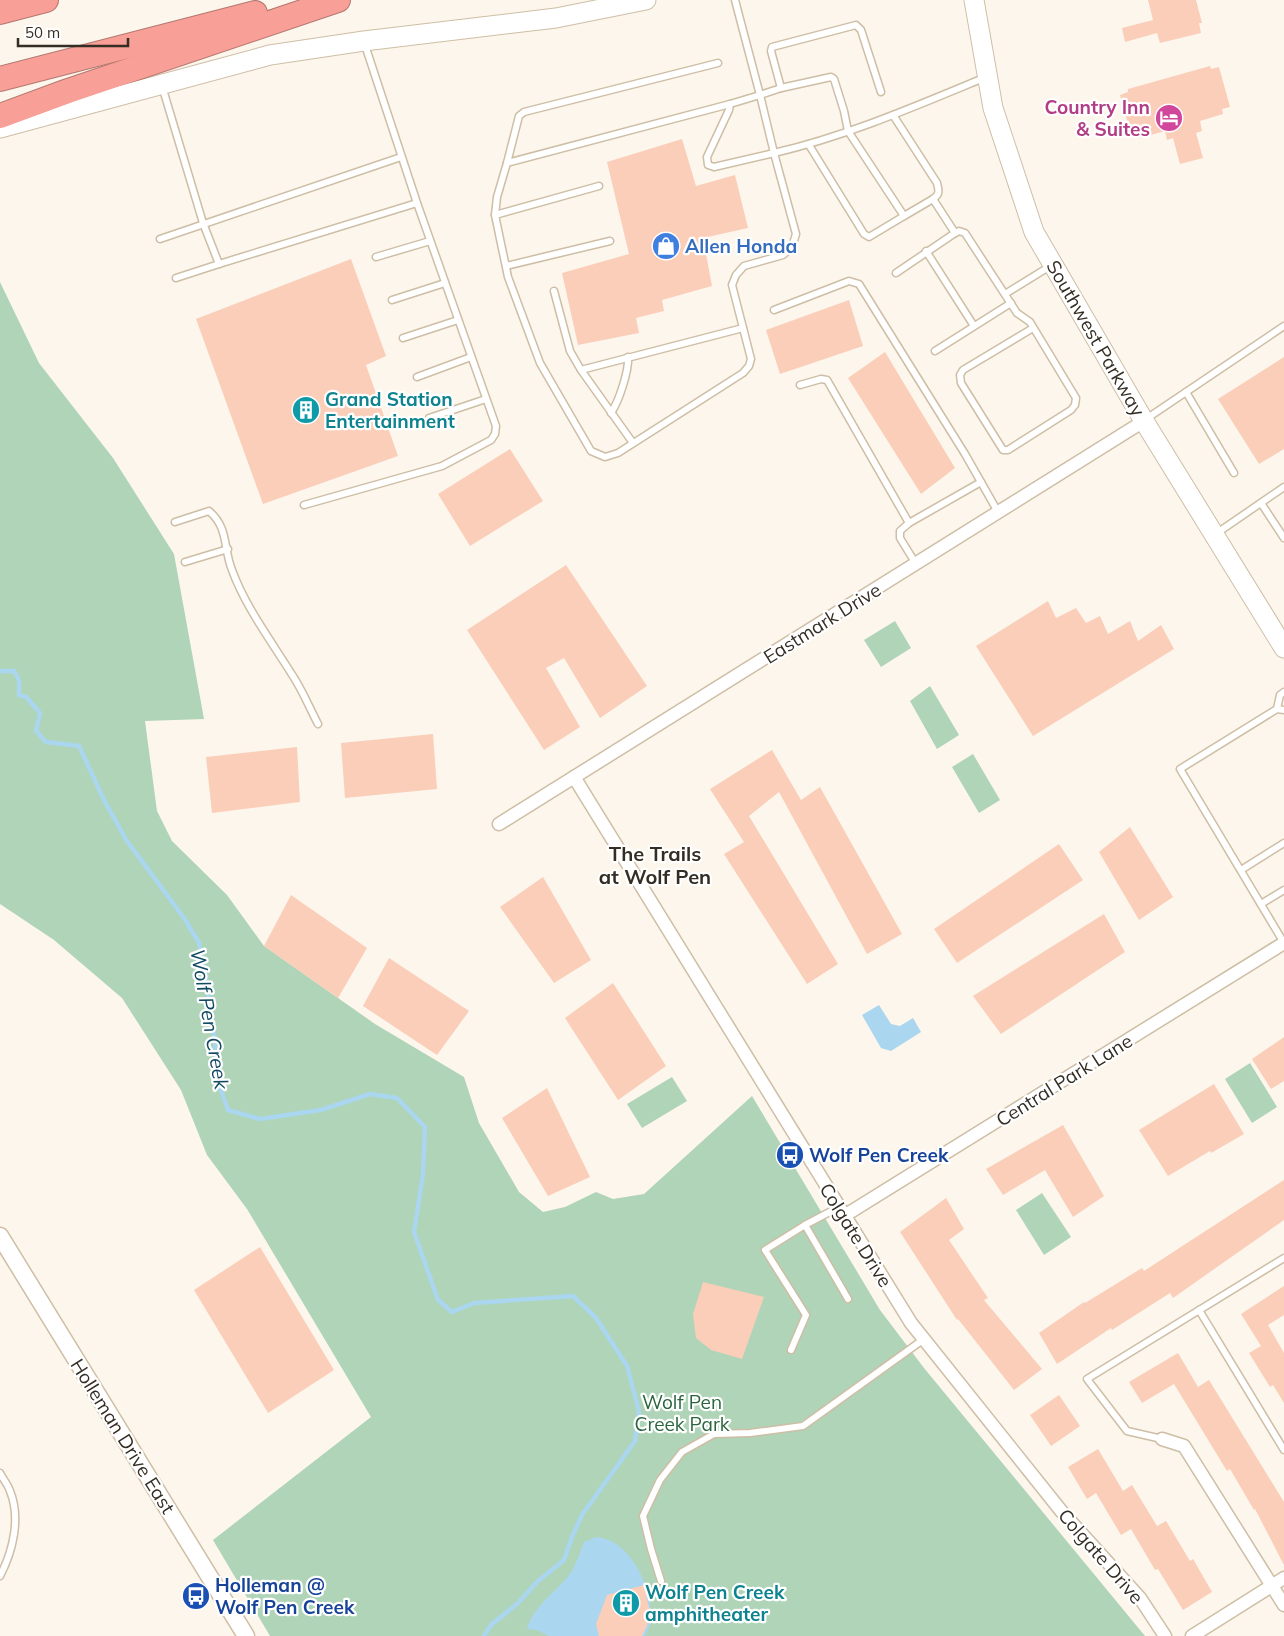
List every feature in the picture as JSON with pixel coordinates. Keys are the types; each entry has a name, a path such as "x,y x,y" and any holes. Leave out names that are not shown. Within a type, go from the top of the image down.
{"highway":[{"path":"0,12 46,0"},
{"path":"0,79 303,0"},
{"path":"0,116 68,91 338,0"}],"main road":[{"path":"0,128 270,55 364,41 556,18 646,0"},
{"name":"Southwest Parkway","path":"974,0 993,108 1034,232 1144,420 1284,648"}],"street":[{"name":"Eastmark Drive","path":"499,824 1144,420"},
{"name":"Colgate Drive","path":"574,777 911,1323 1062,1512 1140,1598 1165,1636"},
{"name":"Central Park Lane","path":"841,1212 1284,943"},
{"name":"Holleman Drive East","path":"0,1236 246,1636"},
{"path":"1162,1439 1184,1446 1284,1605"},
{"path":"1192,1636 1284,1578"}],"lane":[{"path":"718,63 524,112 519,116 497,196 495,215 508,277 540,363 591,451 605,457 618,453 743,373 749,366 751,359 732,285 736,275 744,266 782,255 792,247 796,234 735,0"},
{"path":"781,88 771,51 772,47 856,25 861,30 881,92"},
{"path":"304,505 442,466 491,440 495,434 496,426 430,241 364,41"},
{"path":"506,163 831,76 834,79 844,111 848,131 904,216"},
{"path":"730,104 707,157 708,165 714,167 808,145 894,115 987,77"},
{"path":"162,85 203,223 219,264"},
{"path":"808,145 864,234 869,237 938,196 937,183 894,115"},
{"path":"160,239 402,157"},
{"path":"495,215 599,186"},
{"path":"933,199 955,233"},
{"path":"176,278 417,203"},
{"path":"896,273 955,233 959,231 965,233 1017,313 1030,322 1034,328 1076,398 1075,405 1071,410 1008,450 1003,450 961,383 960,375 963,370 1034,328"},
{"path":"376,257 430,241"},
{"path":"506,266 610,241"},
{"path":"926,251 974,326"},
{"path":"1005,294 1053,265"},
{"path":"774,310 849,281 858,284 998,512"},
{"path":"392,300 445,283"},
{"path":"554,291 570,351 581,370 633,443"},
{"path":"935,351 1011,303"},
{"path":"403,338 458,320"},
{"path":"1144,420 1284,326"},
{"path":"581,370 743,328"},
{"path":"417,377 472,357"},
{"path":"611,413 623,385 628,357"},
{"path":"800,385 821,379 827,380 909,523"},
{"path":"1186,392 1234,473"},
{"path":"429,418 486,398"},
{"path":"916,564 900,538 900,530 981,482"},
{"path":"1215,534 1284,488"},
{"path":"1261,503 1284,538"},
{"path":"175,522 209,511 217,518 225,537 231,569 254,616 293,676 318,724"},
{"path":"185,562 228,549"},
{"path":"1284,692 1280,695 1280,710 1180,769 1284,943"},
{"path":"1241,870 1284,843"},
{"path":"1261,904 1284,890"},
{"path":"792,1350 806,1315 765,1250 805,1226 841,1212"},
{"path":"805,1226 848,1299"},
{"path":"1162,1439 1126,1431 1087,1379 1284,1258"},
{"path":"1199,1310 1284,1450"},
{"path":"661,1581 650,1548 643,1516 660,1480 682,1452 714,1434 750,1433 803,1426 924,1339"},
{"path":"0,1473 11,1492 15,1519 14,1540 0,1576"}],"green space":[{"name":"Wolf Pen Creek Park","path":"0,282 39,363 113,458 174,554 204,719 145,721 157,811 172,841 227,895 264,946 375,1024 464,1077 479,1123 519,1192 543,1212 565,1207 596,1192 613,1199 644,1194 752,1096 880,1310 924,1368 1145,1636 270,1636 213,1540 371,1417 247,1209 207,1155 181,1090 122,998 54,940 0,904"},
{"path":"895,621 911,648 881,667 864,640"},
{"path":"930,686 959,735 937,749 910,701"},
{"path":"973,754 1000,800 979,813 952,767"},
{"path":"1250,1063 1277,1107 1252,1123 1225,1079"},
{"path":"672,1077 687,1101 642,1128 627,1104"},
{"path":"1042,1193 1071,1237 1044,1255 1016,1210"}],"water":[{"path":"879,1005 891,1024 900,1026 913,1018 921,1032 891,1051 881,1048 862,1015"},
{"path":"596,1537 608,1540 619,1546 637,1566 648,1592 650,1605 650,1625 645,1636 549,1636 537,1630 527,1629 534,1613 570,1574 584,1542"}],"building":[{"path":"1148,0 1196,0 1202,23 1199,23 1201,33 1160,43 1157,33 1125,42 1122,28 1153,20"},
{"name":"Country Inn & Suites","path":"1210,66 1211,69 1219,67 1230,107 1222,109 1223,114 1200,121 1202,131 1196,133 1203,158 1180,164 1173,138 1167,140 1165,131 1140,138 1139,133 1131,135 1120,95 1128,92 1128,89"},
{"name":"Allen Honda","path":"682,139 696,186 735,175 748,228 703,238 712,286 662,300 664,311 636,318 639,333 578,345 562,273 629,254 607,162"},
{"name":"Grand Station Entertainment","path":"351,259 386,356 366,365 398,456 263,504 196,319"},
{"path":"849,300 863,346 780,374 766,330"},
{"path":"885,352 955,468 921,494 848,378"},
{"path":"1284,357 1284,449 1259,464 1218,399"},
{"path":"510,449 543,501 470,546 438,494"},
{"path":"566,565 647,686 600,718 564,658 546,668 580,727 544,750 467,630"},
{"path":"1048,601 1056,618 1076,608 1086,623 1100,616 1108,634 1130,621 1138,641 1161,625 1174,649 1033,736 976,646"},
{"path":"433,734 437,789 345,798 341,743"},
{"path":"297,747 300,802 212,813 206,757"},
{"path":"772,750 801,800 820,787 902,934 867,954 779,792 749,816 838,964 807,984 724,854 744,842 710,789"},
{"path":"1130,827 1173,897 1139,920 1099,852"},
{"path":"1059,844 1083,880 957,963 934,929"},
{"path":"543,877 591,960 554,983 500,907"},
{"path":"291,895 367,948 338,998 264,946"},
{"path":"1104,914 1125,952 1001,1034 973,996"},
{"path":"389,958 469,1011 437,1055 363,1006"},
{"path":"613,983 666,1066 618,1100 565,1018"},
{"path":"1284,1037 1284,1081 1271,1089 1252,1059"},
{"path":"1214,1084 1244,1134 1211,1153 1210,1151 1168,1176 1139,1130"},
{"path":"547,1088 590,1177 548,1196 502,1118"},
{"path":"1063,1125 1104,1196 1073,1217 1045,1170 1003,1195 986,1169"},
{"path":"1284,1180 1284,1220 1173,1298 1170,1293 1112,1330 1111,1328 1057,1364 1039,1333 1084,1302 1142,1268 1144,1271"},
{"path":"946,1198 964,1229 949,1240 988,1298 984,1300 1042,1369 1014,1390 957,1320 900,1232"},
{"path":"260,1247 334,1370 268,1413 194,1290"},
{"path":"703,1282 764,1297 742,1359 711,1350 696,1338 693,1314"},
{"path":"1284,1286 1284,1315 1268,1325 1284,1353 1284,1403 1273,1385 1270,1387 1249,1353 1261,1346 1241,1314"},
{"path":"1178,1353 1198,1387 1209,1380 1284,1502 1284,1565 1255,1509 1230,1469 1227,1471 1174,1384 1142,1403 1129,1382"},
{"path":"1059,1395 1080,1426 1051,1446 1030,1415"},
{"path":"1098,1449 1123,1491 1132,1485 1157,1526 1166,1521 1190,1561 1193,1559 1212,1592 1183,1610 1158,1569 1155,1570 1131,1529 1121,1535 1096,1493 1087,1499 1068,1467"},
{"name":"Wolf Pen Creek amphitheater","path":"648,1584 646,1596 650,1611 647,1626 642,1636 599,1636 596,1624 607,1595"}],"waterway":[{"name":"Wolf Pen Creek","path":"0,671 14,671 19,680 19,695 26,697 40,713 36,731 46,742 79,746 105,802 127,841 184,918 199,943 215,1041 218,1082 228,1110 260,1119 321,1110 370,1094 397,1098 425,1127 423,1174 414,1232 438,1300 452,1312 474,1303 573,1296 596,1318 627,1366 639,1411 635,1441 582,1515 564,1560 537,1582 518,1603 491,1625 484,1636"}],"place":[{"name":"Country Inn & Suites","path":"1169,118"},
{"name":"Allen Honda","path":"666,246"},
{"name":"Grand Station Entertainment","path":"306,410"},
{"name":"Wolf Pen Creek","path":"790,1155"},
{"name":"Holleman @ Wolf Pen Creek","path":"196,1596"},
{"name":"Wolf Pen Creek amphitheater","path":"626,1603"}],"district":[{"name":"The Trails at Wolf Pen","path":"655,864"}]}
